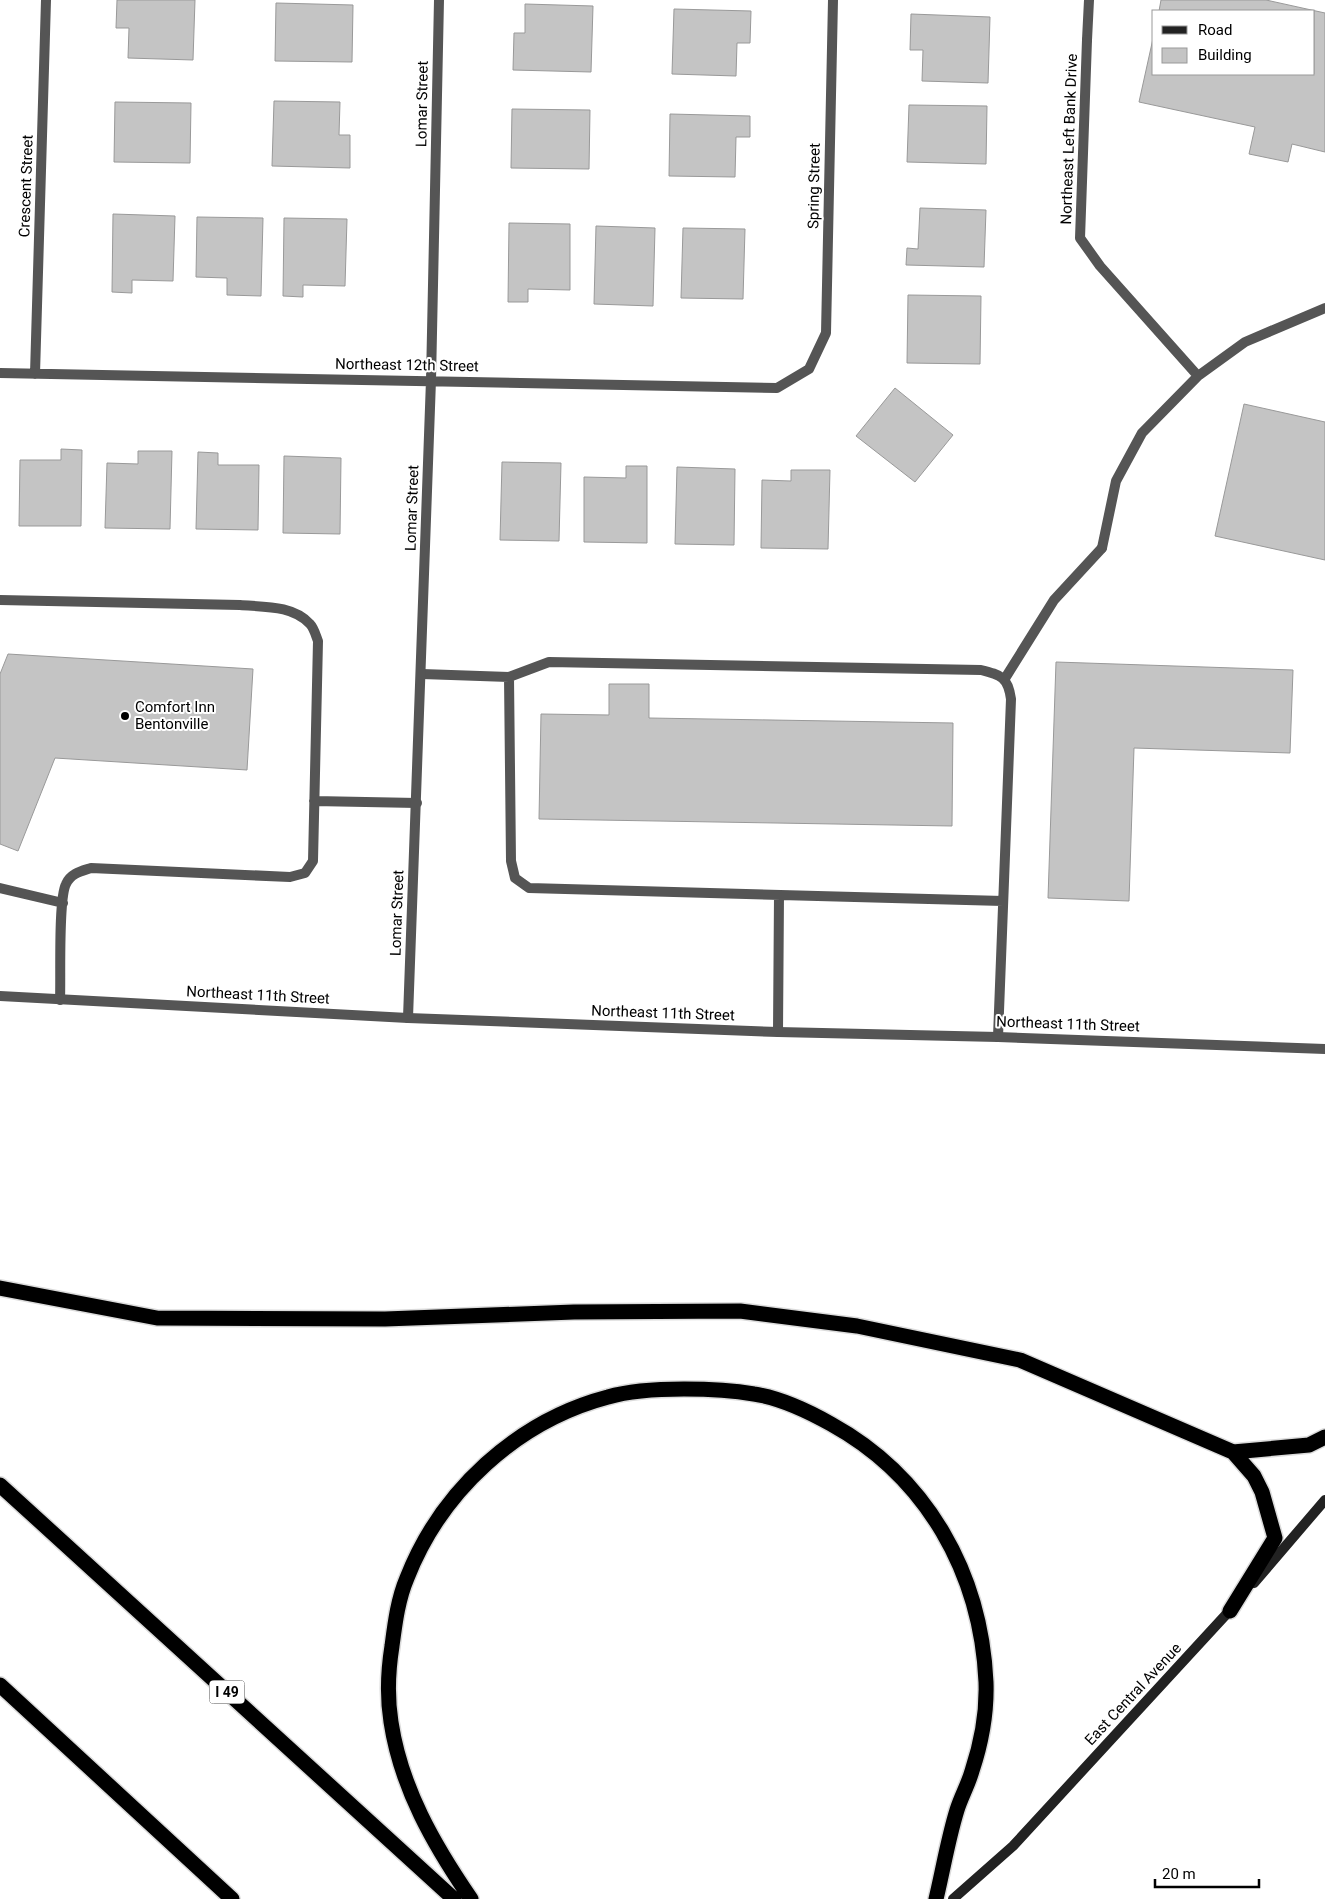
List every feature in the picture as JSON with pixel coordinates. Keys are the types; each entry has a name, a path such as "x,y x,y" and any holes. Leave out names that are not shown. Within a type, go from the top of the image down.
{"highway":[{"path":"0,1288 157,1318 385,1319 574,1312 740,1311 857,1326 1020,1360 1233,1452 1254,1476 1262,1492 1275,1538 1230,1611"},
{"path":"471,1899 439,1853 420,1814 398,1760 390,1720 388,1672 395,1622 406,1579 425,1540 450,1501 479,1470 517,1440 560,1415 608,1397 656,1389 706,1389 756,1394 806,1411 849,1434 890,1466 921,1499 952,1548 970,1589 982,1635 986,1685 982,1728 973,1770 956,1812 936,1899"},
{"path":"1233,1452 1309,1445 1325,1438"},
{"name":"I 49","path":"0,1485 454,1899"},
{"path":"0,1686 232,1899"}],"main road":[{"name":"East Central Avenue","path":"953,1899 1013,1846 1230,1611 1325,1500"}],"street":[{"name":"Crescent Street","path":"35,374 46,0"},
{"name":"Lomar Street","path":"408,1018 422,674 431,380 439,0"},
{"name":"Spring Street","path":"809,369 826,333 833,0"},
{"name":"Northeast Left Bank Drive","path":"1089,0 1080,238 1100,266 1198,376"},
{"path":"1004,680 1054,600 1102,548 1116,481 1142,433 1198,376 1245,342 1325,308"},
{"name":"Northeast 12th Street","path":"0,373 776,388 809,369"},
{"path":"0,600 240,605 276,608 297,614 312,625 318,641 312,861 306,873 290,877 92,868 76,873 66,884 62,903 60,1000"},
{"path":"422,674 509,677 549,662 981,670 1000,675 1009,685 1011,699 998,1037"},
{"path":"509,677 511,861 515,878 529,888 1003,902"},
{"path":"314,801 417,803"},
{"path":"0,888 62,903"},
{"path":"778,1032 779,895"},
{"name":"Northeast 11th Street","path":"0,996 408,1018 1325,1049"}],"building":[{"path":"117,0 195,0 193,60 128,58 129,28 116,28"},
{"path":"1161,0 1266,0 1311,10 1159,10"},
{"path":"276,3 353,5 352,62 275,61"},
{"path":"525,4 593,6 591,72 513,70 514,33 525,33"},
{"path":"674,9 751,11 750,43 737,43 736,76 672,74"},
{"path":"1315,11 1325,13 1325,152 1292,144 1288,162 1249,154 1255,127 1139,102 1152,43 1152,75 1315,75"},
{"path":"911,14 990,17 988,83 922,81 923,50 910,50"},
{"path":"274,101 340,102 339,135 350,135 350,168 272,166"},
{"path":"115,102 191,103 190,163 114,162"},
{"path":"909,105 987,106 986,164 907,162"},
{"path":"512,109 590,110 589,169 511,168"},
{"path":"670,114 750,116 750,137 736,137 735,177 669,176"},
{"path":"920,208 986,210 984,267 906,265 907,248 918,249"},
{"path":"113,214 175,216 173,281 132,280 132,293 112,292"},
{"path":"197,217 263,218 261,296 227,295 227,278 196,277"},
{"path":"284,218 347,219 345,286 303,285 303,297 283,296"},
{"path":"509,223 570,224 570,290 528,289 528,302 508,302"},
{"path":"596,226 655,228 653,306 594,304"},
{"path":"683,228 745,229 743,299 681,298"},
{"path":"908,295 981,296 980,364 907,363"},
{"path":"895,388 953,435 915,482 856,436"},
{"path":"1244,404 1325,422 1325,560 1215,536"},
{"path":"61,449 82,450 81,526 19,526 20,460 61,460"},
{"path":"138,451 172,451 170,529 105,528 107,463 138,464"},
{"path":"198,452 218,453 218,465 259,465 258,530 196,529"},
{"path":"284,456 341,458 340,534 283,533"},
{"path":"502,462 561,463 559,541 500,540"},
{"path":"626,466 647,466 647,543 584,542 584,477 626,478"},
{"path":"677,467 735,469 734,545 675,544"},
{"path":"791,470 830,470 828,549 761,548 762,480 791,481"},
{"name":"Comfort Inn Bentonville","path":"8,654 253,669 247,770 55,758 18,851 0,844 0,674"},
{"path":"1056,662 1293,670 1290,753 1134,748 1129,901 1048,898"},
{"path":"609,684 649,684 649,718 953,723 952,826 539,819 541,714 609,715"}],"place":[{"name":"Comfort Inn Bentonville","path":"125,716"}]}
